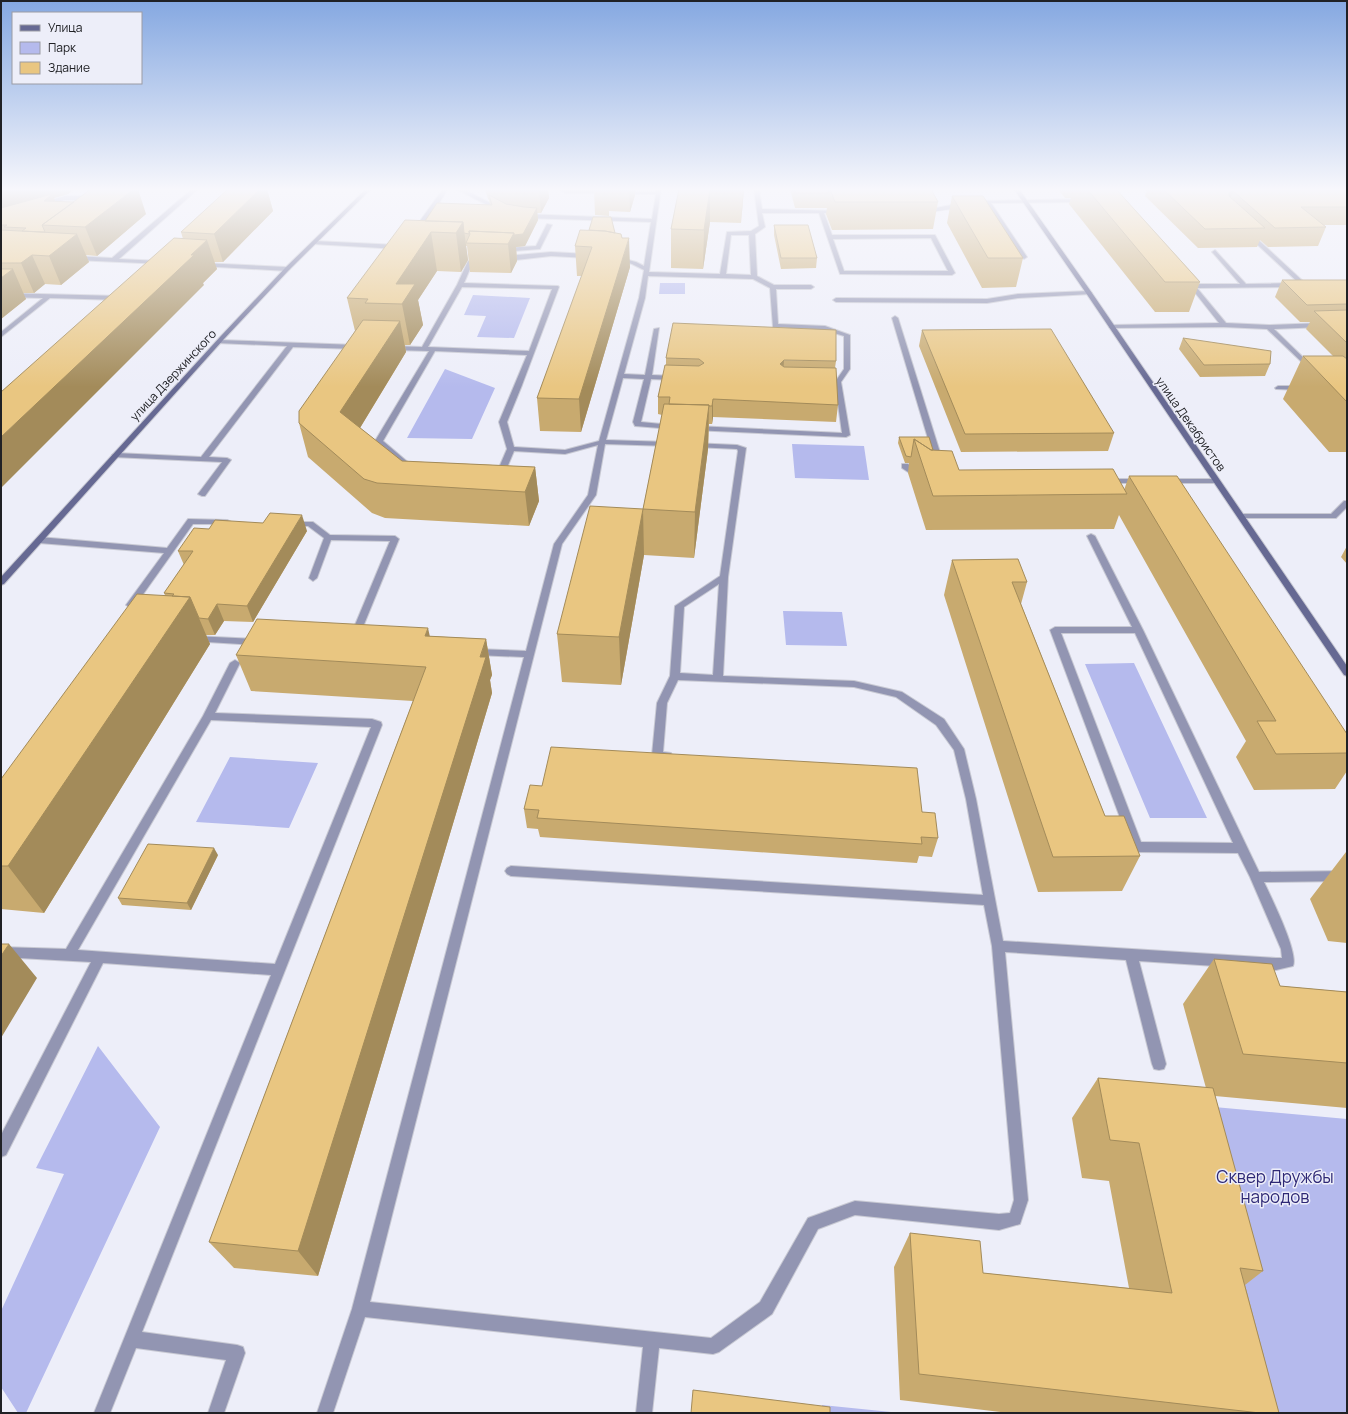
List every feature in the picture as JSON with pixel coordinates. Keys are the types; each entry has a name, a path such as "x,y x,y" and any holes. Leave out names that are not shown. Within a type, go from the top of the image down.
{"street":[{"name":"улица Дзержинского","path":"1,582 219,342 287,269 303,255"},
{"name":"улица Декабристов","path":"1062,255 1347,672"}],"lane":[{"path":"114,260 120,255"},
{"path":"494,257 516,258 542,255"},
{"path":"325,1413 360,1309 558,544 592,495 602,442 642,298 649,255"},
{"path":"723,276 726,255"},
{"path":"753,255 754,277"},
{"path":"836,255 842,274 952,273 943,255"},
{"path":"1218,255 1244,286"},
{"path":"1271,255 1304,285"},
{"path":"424,349 460,285 471,259 464,256"},
{"path":"68,258 161,263 168,260"},
{"path":"614,258 634,263 646,271 754,277 773,287 811,288"},
{"path":"197,265 287,269"},
{"path":"1182,274 1224,325"},
{"path":"460,285 556,287 530,352 519,385 503,422 511,449 499,477 496,480 491,480"},
{"path":"1193,286 1312,285"},
{"path":"690,428 846,435 838,382 847,369 847,335 825,328 775,326 773,287"},
{"path":"836,300 987,301 1018,296 1089,293"},
{"path":"1,295 127,300"},
{"path":"1,335 48,297"},
{"path":"896,318 941,468"},
{"path":"1112,327 1224,325 1269,327 1347,324"},
{"path":"1269,327 1314,371"},
{"path":"657,330 637,422 638,424 682,427"},
{"path":"219,342 362,347"},
{"path":"203,459 291,345"},
{"path":"384,348 530,352"},
{"path":"411,467 400,460 379,441 433,350"},
{"path":"620,376 685,379"},
{"path":"830,382 838,382"},
{"path":"1278,388 1308,388"},
{"path":"511,449 565,452 602,442 742,448 724,577 718,679"},
{"path":"116,455 227,460 202,494"},
{"path":"905,466 928,481"},
{"path":"1096,481 1216,481"},
{"path":"1241,516 1333,516 1347,503"},
{"path":"126,612 190,521 238,522"},
{"path":"278,523 310,524 328,537 395,539 352,646 359,646"},
{"path":"998,946 1276,964 1289,962 1287,949 1256,877 1138,630 1091,536"},
{"path":"313,578 328,537"},
{"path":"39,540 170,551"},
{"path":"681,757 657,755 662,703 675,676 680,606 724,577"},
{"path":"1138,630 1055,630 1138,847 1241,848"},
{"path":"184,638 270,642"},
{"path":"468,651 530,654"},
{"path":"69,955 208,716 235,663"},
{"path":"360,1309 713,1346 766,1308 813,1223 855,1208 999,1222 1015,1220 1021,1200 998,946 971,799 959,749 940,722 899,694 854,684 675,676"},
{"path":"102,1413 377,725 372,723 208,716"},
{"path":"510,871 990,900"},
{"path":"1256,877 1347,876"},
{"path":"1,952 100,957 278,970"},
{"path":"1131,954 1159,1064"},
{"path":"1,1150 100,957"},
{"path":"132,1339 237,1353 216,1413"},
{"path":"644,1413 652,1340"}],"green space":[{"path":"660,283 685,283 685,294 659,294"},
{"path":"473,295 530,298 514,338 477,337 486,316 464,315"},
{"path":"445,369 495,388 472,439 407,438"},
{"path":"792,444 864,446 869,480 795,478"},
{"path":"783,611 842,612 847,646 786,645"},
{"path":"1134,663 1207,818 1150,818 1085,664"},
{"path":"230,757 318,763 289,828 196,822"},
{"path":"98,1046 160,1127 26,1413 18,1413 1,1387 1,1311 64,1174 36,1168"},
{"name":"Сквер Дружбы народов","path":"1181,1104 1347,1119 1347,1413 1234,1413"},
{"path":"822,1405 901,1413 822,1413"}],"building":[{"path":"1,255 50,255 32,255 21,263 1,263"},
{"path":"155,255 194,255 1,437 1,392"},
{"path":"379,255 416,255 396,284 415,284 402,304 365,303 368,299 347,298"},
{"path":"589,255 624,255 579,399 537,398"},
{"path":"780,255 816,255 817,258 781,258"},
{"path":"986,255 1021,255 1023,258 988,258"},
{"path":"1142,255 1176,255 1200,282 1165,282"},
{"path":"1,269 13,269 1,278"},
{"path":"1282,280 1347,280 1347,304 1307,305"},
{"path":"1347,310 1347,343 1314,311"},
{"path":"363,320 400,321 340,412 402,461 535,467 525,492 377,483 364,479 299,423 299,411"},
{"path":"673,323 836,330 836,361 784,360 780,364 784,367 836,368 838,405 713,399 712,406 669,404 670,397 658,397 665,365 699,366 704,363 699,359 666,358"},
{"path":"1051,329 1114,433 965,434 922,330"},
{"path":"1183,338 1271,351 1270,364 1204,365"},
{"path":"1303,356 1343,356 1347,359 1347,402"},
{"path":"664,404 709,405 695,512 643,509"},
{"path":"899,437 929,437 933,450 914,439 911,457 906,456"},
{"path":"914,439 931,450 952,451 959,470 1113,469 1127,494 933,496"},
{"path":"1129,476 1177,476 1347,734 1347,753 1276,754 1257,721 1276,721"},
{"path":"590,506 643,509 619,637 557,634"},
{"path":"270,513 302,515 247,606 217,604 208,619 199,618 190,597 172,596 174,594 164,593 193,551 178,551 194,528 209,529 215,520 263,523"},
{"path":"1018,559 1027,582 1012,582 1105,816 1124,816 1140,856 1053,857 952,560"},
{"path":"137,594 190,597 8,866 1,866 1,779"},
{"path":"257,619 428,628 425,636 486,639 480,657 486,657 298,1251 209,1242 426,667 236,655"},
{"path":"551,747 917,768 922,812 935,813 938,838 921,837 922,844 537,818 539,810 524,809 530,785 542,786"},
{"path":"148,844 214,848 187,903 118,898"},
{"path":"1,944 9,944 1,956"},
{"path":"1214,959 1272,964 1280,986 1347,992 1347,1063 1243,1054"},
{"path":"1098,1078 1213,1088 1263,1271 1240,1268 1279,1413 1260,1413 919,1374 910,1233 980,1241 983,1273 1172,1293 1139,1143 1110,1140"},
{"path":"693,1390 830,1407 830,1413 691,1413"}]}
